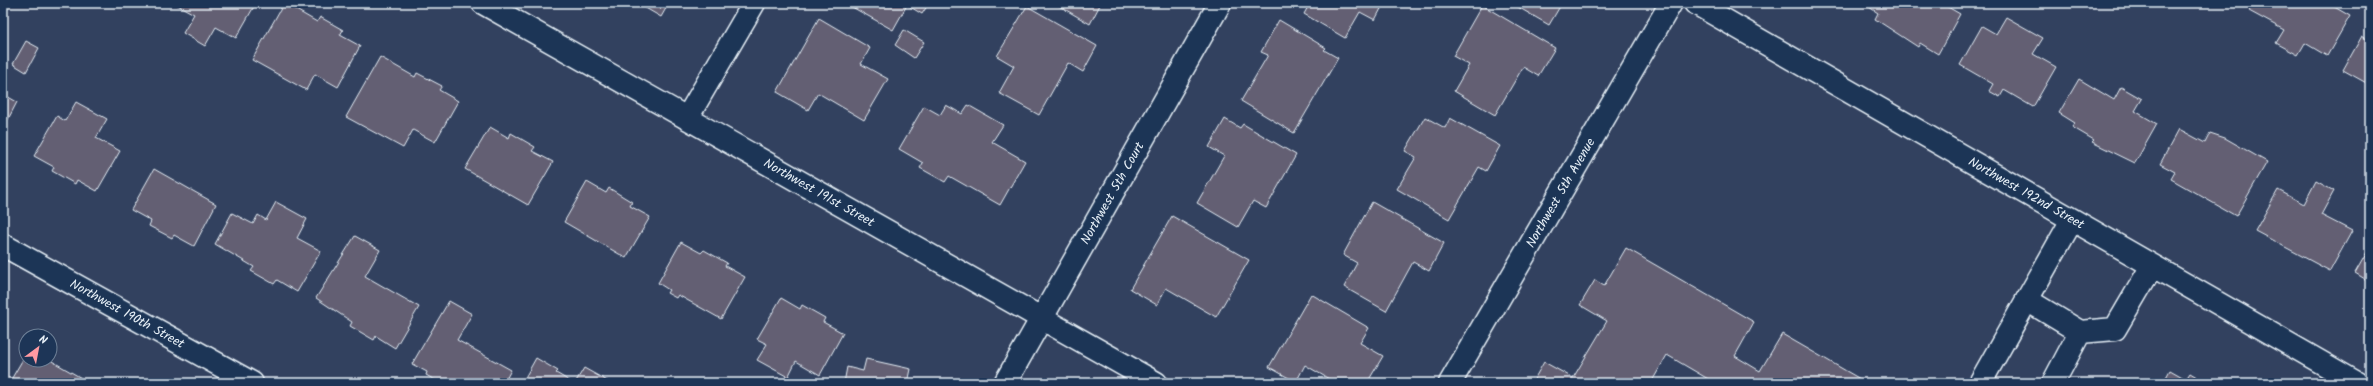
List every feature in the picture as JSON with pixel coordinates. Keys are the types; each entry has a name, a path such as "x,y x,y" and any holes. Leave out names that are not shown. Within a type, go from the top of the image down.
{"street":[{"name":"Northwest 191st Street","path":"483,3 1156,383"},
{"path":"687,118 754,3"},
{"name":"Northwest 5th Court","path":"1005,383 1043,319 1220,3"},
{"name":"Northwest 5th Avenue","path":"1450,383 1671,3"},
{"name":"Northwest 192nd Street","path":"1695,3 2357,383"},
{"path":"1980,383 2072,220"},
{"name":"Northwest 190th Street","path":"3,244 252,383"},
{"path":"2027,300 2080,332 2115,329 2152,266"},
{"path":"2053,383 2080,332"}],"building":[{"path":"174,3 256,3 236,38 216,27 205,46 183,33 194,14"},
{"path":"284,3 317,22 320,17 343,30 340,35 360,46 338,87 315,74 306,90 252,60"},
{"path":"637,3 669,3 661,17"},
{"path":"854,3 929,3 922,14 907,5 893,30 852,7"},
{"path":"1054,3 1101,3 1090,24"},
{"path":"1310,3 1384,3 1375,20 1360,12 1345,38 1304,14"},
{"path":"1511,3 1562,3 1549,25"},
{"path":"1863,3 1941,3 1960,14 1938,54 1920,43 1918,47 1875,19 1878,13"},
{"path":"2254,3 2332,3 2331,5 2350,16 2327,56 2305,43 2298,55 2276,43 2284,30 2249,11"},
{"path":"1482,5 1555,48 1538,76 1523,67 1495,115 1454,91 1469,65 1453,56"},
{"path":"1027,6 1097,46 1083,72 1068,63 1039,115 999,93 1014,66 997,56"},
{"path":"2006,17 2043,38 2033,54 2056,67 2033,107 2004,90 2000,97 1989,91 1993,84 1960,65 1982,26 1996,34"},
{"path":"819,18 870,48 861,64 888,79 864,120 818,93 808,110 777,92"},
{"path":"1279,20 1326,48 1324,50 1338,58 1294,133 1241,101 1268,55 1261,52"},
{"path":"904,30 924,42 914,58 895,45"},
{"path":"2362,36 2370,41 2370,85 2343,70"},
{"path":"26,41 39,48 26,72 13,64"},
{"path":"380,57 415,77 417,73 442,86 439,90 458,101 435,142 413,130 403,148 346,117"},
{"path":"2079,79 2114,100 2121,87 2142,99 2135,111 2157,124 2135,163 2092,142 2094,140 2072,127 2075,123 2059,113"},
{"path":"3,94 17,102 3,129"},
{"path":"76,102 107,119 96,138 120,151 97,191 77,180 75,184 52,171 54,167 34,156 57,116 65,121"},
{"path":"946,105 962,114 968,105 1003,125 992,142 1025,161 1000,205 949,176 945,182 920,168 923,163 899,149 924,106 940,115"},
{"path":"1425,117 1445,128 1450,118 1500,146 1486,171 1479,167 1449,219 1397,189 1416,157 1405,151"},
{"path":"1225,119 1240,128 1243,124 1296,155 1266,208 1253,201 1238,227 1197,203 1224,156 1209,147"},
{"path":"490,127 509,138 511,133 535,147 532,151 553,162 528,205 465,169"},
{"path":"2179,129 2205,143 2210,133 2225,138 2267,162 2236,216 2171,179 2175,172 2160,164"},
{"path":"154,169 216,204 194,246 174,235 172,238 149,226 151,221 131,210"},
{"path":"2316,181 2334,191 2321,215 2352,231 2330,271 2255,231 2278,190 2304,204"},
{"path":"587,182 606,193 609,188 632,202 630,206 650,217 626,258 564,222"},
{"path":"276,202 307,219 297,238 321,251 297,292 277,280 274,284 251,271 254,267 215,244 232,213 253,224 258,215 266,220"},
{"path":"1372,202 1444,243 1429,271 1413,262 1386,311 1344,287 1357,263 1343,255"},
{"path":"1172,216 1249,260 1216,317 1166,288 1157,305 1130,289"},
{"path":"355,236 380,250 365,276 419,307 395,348 376,336 374,340 350,326 352,322 316,298"},
{"path":"681,242 701,253 704,250 727,263 725,266 745,277 721,319 678,295 676,298 667,293 669,290 658,283"},
{"path":"2370,247 2370,282 2355,273"},
{"path":"1626,248 1754,322 1735,356 1760,371 1782,334 1867,383 1715,383 1667,355 1651,383 1532,383 1544,362 1573,378 1607,321 1580,305 1595,280 1604,286"},
{"path":"1311,294 1369,328 1360,343 1383,356 1367,383 1336,383 1305,365 1296,382 1269,367"},
{"path":"781,298 800,309 802,305 825,318 823,322 843,333 820,375 796,361 788,377 757,360 767,344 757,339"},
{"path":"449,301 472,314 457,340 511,370 504,383 440,383 426,375 427,372 412,364"},
{"path":"536,358 558,371 556,373 573,383 522,383"},
{"path":"866,359 911,369 908,383 844,383 847,367 863,371"},
{"path":"58,365 90,383 9,383 18,368 58,368"},
{"path":"584,368 611,383 575,383"},
{"path":"2170,370 2186,379 2190,373 2207,383 2163,383"}]}
